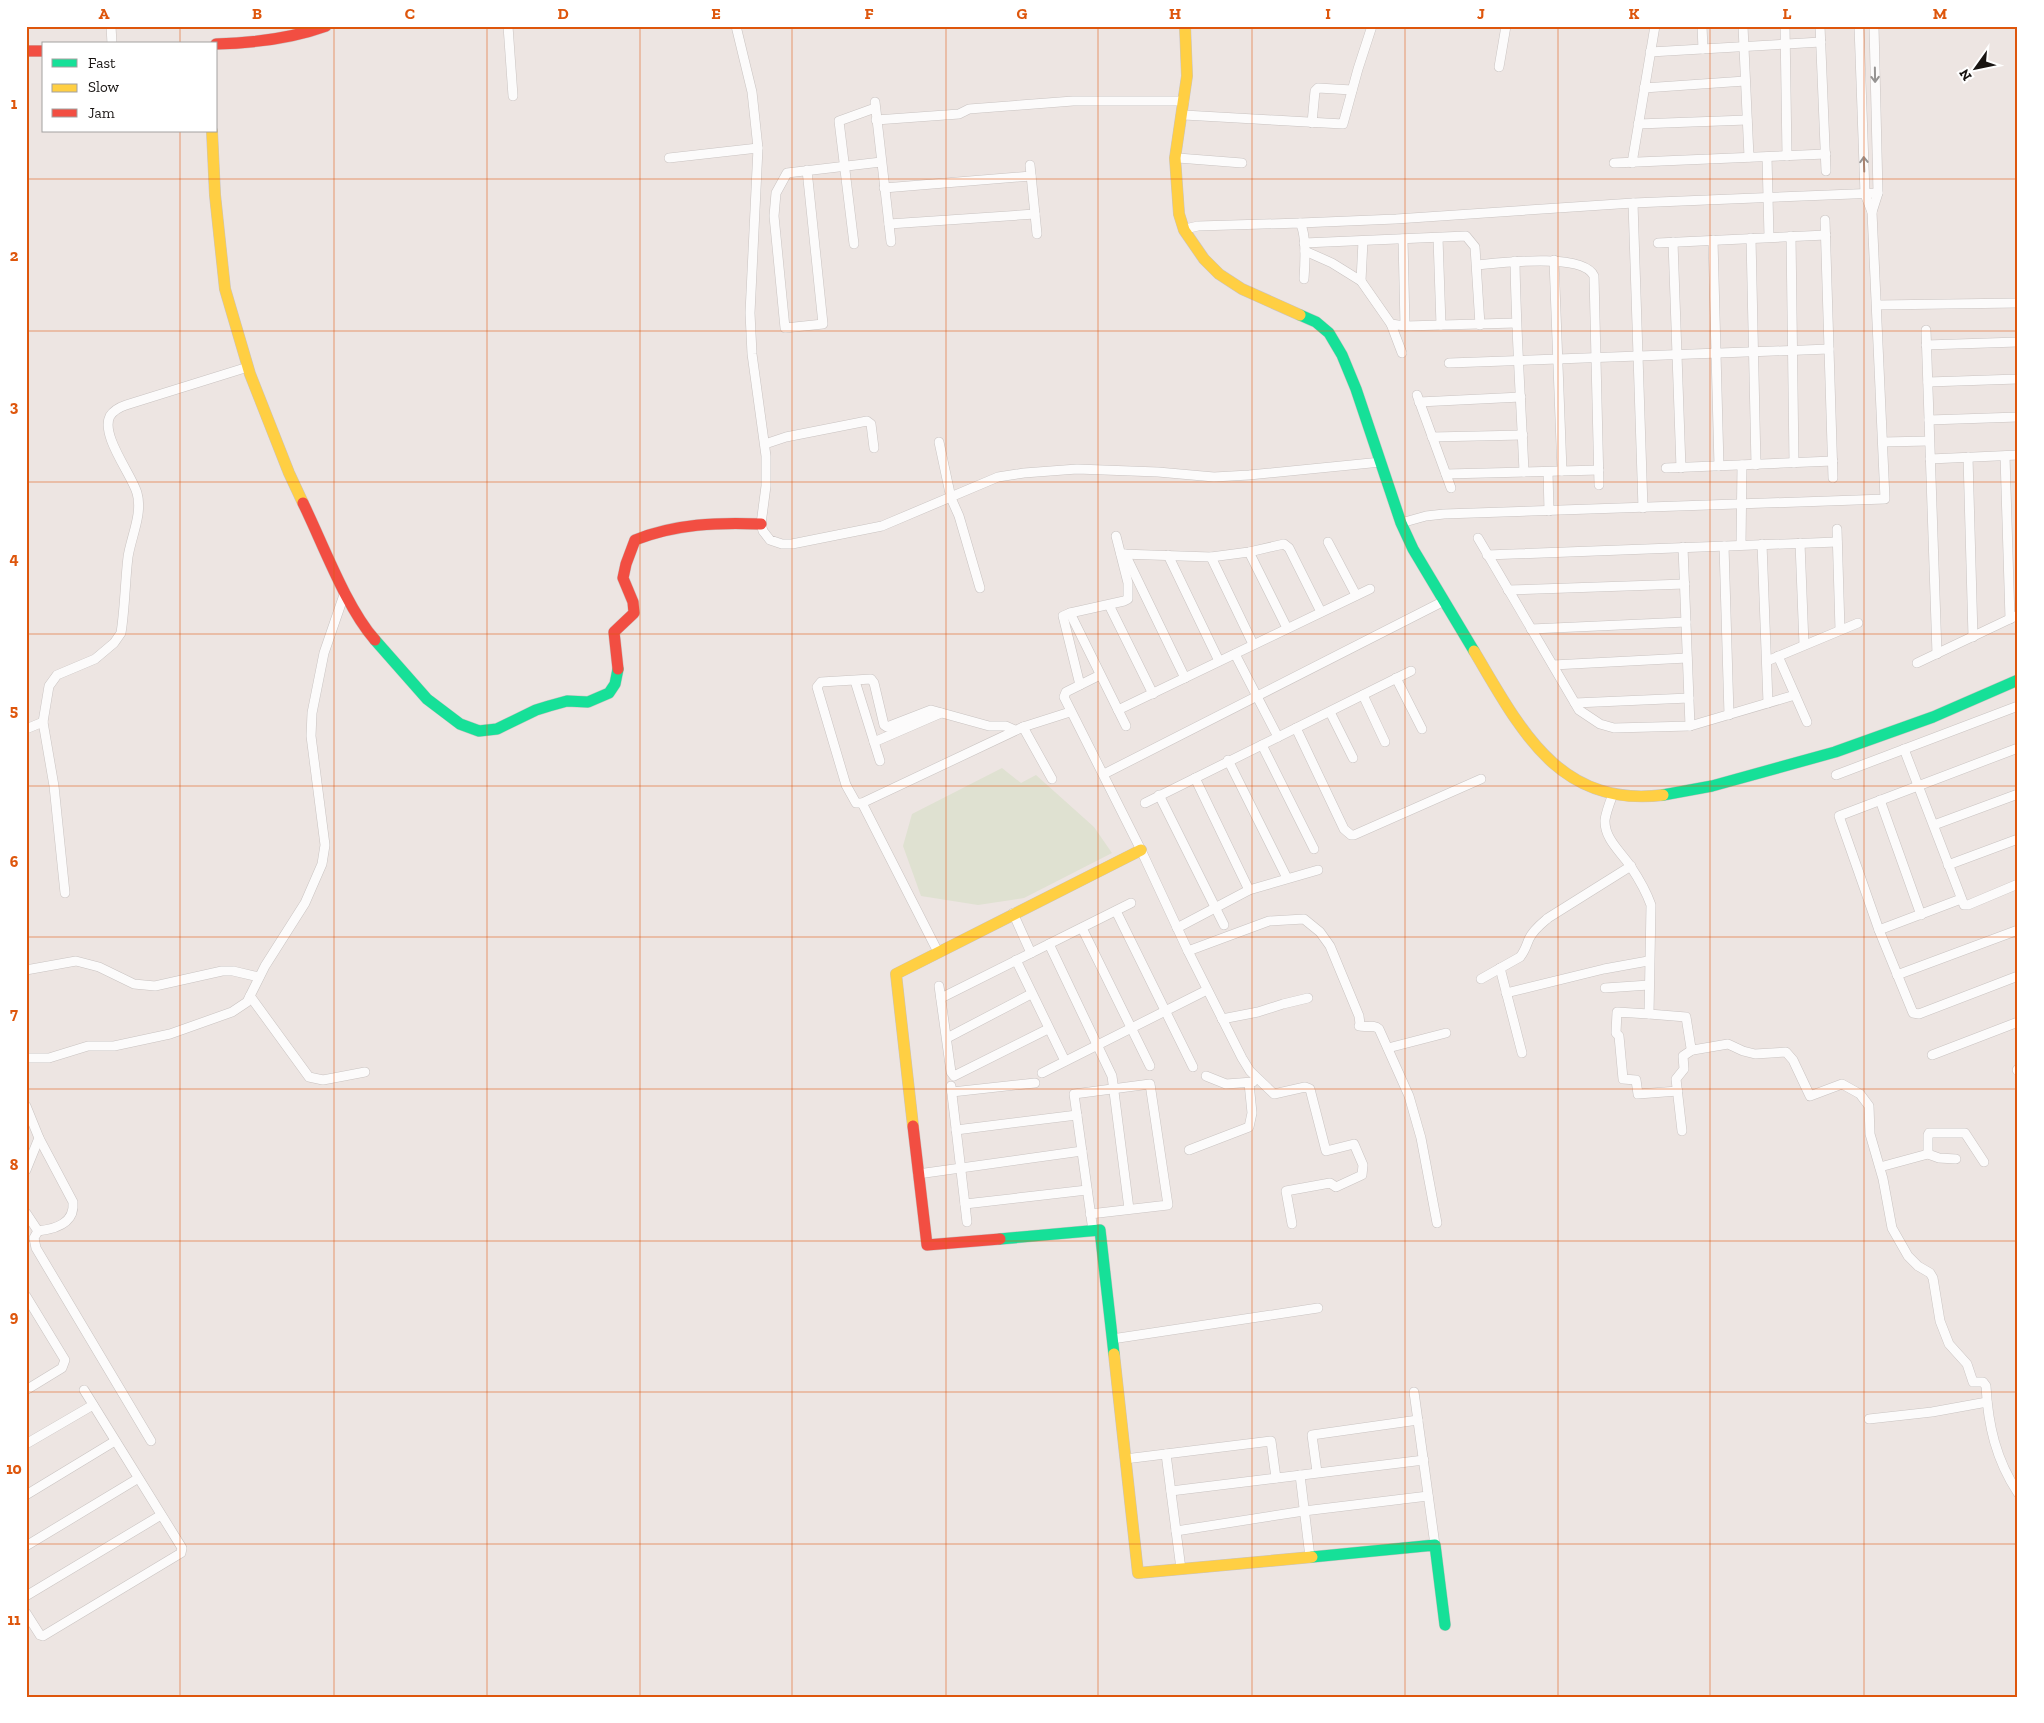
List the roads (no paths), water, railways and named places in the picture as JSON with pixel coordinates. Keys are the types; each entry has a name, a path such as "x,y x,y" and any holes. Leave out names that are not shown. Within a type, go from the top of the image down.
{"street":[{"path":"111,26 112,42"},
{"path":"218,44 242,44 291,36 326,26"},
{"path":"508,26 514,96"},
{"path":"736,26 752,92 758,148 750,324 752,354 765,444 766,471 761,524 763,531 770,540 782,544 792,544 882,526 998,477 1024,473 1077,469 1158,472 1214,477 1381,462"},
{"path":"1185,26 1188,76 1184,101 1187,115 1177,158 1180,214 1185,230 1204,259 1219,274 1242,289 1316,322 1329,333 1348,369 1381,462 1406,522 1414,549 1517,723 1538,752 1549,762 1564,773 1612,794 1645,797 1704,788 1845,750 1983,696 2018,680"},
{"path":"1187,115 1312,123 1344,123 1372,26"},
{"path":"1499,67 1506,26"},
{"path":"1632,162 1654,26"},
{"path":"1702,26 1703,49"},
{"path":"1743,26 1749,157"},
{"path":"1784,26 1787,156"},
{"path":"1820,26 1826,171"},
{"path":"1406,522 1426,516 1444,514 1885,500 1878,305 1872,212 1865,194 1859,26"},
{"path":"1872,212 1878,193 1874,26"},
{"path":"1650,52 1821,42"},
{"path":"26,51 42,51"},
{"path":"1644,88 1745,81"},
{"path":"1312,123 1315,91 1318,88 1352,90"},
{"path":"876,120 959,114 969,109 1073,102 1184,101"},
{"path":"854,244 839,121 875,105 891,242"},
{"path":"1638,124 1747,120"},
{"path":"212,133 225,289 248,367 289,473 345,592 369,633 427,699 460,724 479,731 497,729 536,710 567,702 588,702 609,693 615,684 618,673 614,632 634,612 634,607 624,582 624,572 632,544 635,540 672,529 704,524 761,524"},
{"path":"669,158 758,148"},
{"path":"1614,163 1826,154"},
{"path":"1766,157 1769,197 1769,238"},
{"path":"1177,158 1242,163"},
{"path":"807,170 823,324 785,328 774,216 776,193 787,172 881,162"},
{"path":"1030,165 1037,234"},
{"path":"884,188 1031,176"},
{"path":"1185,230 1198,226 1396,219 1633,203 1878,193"},
{"path":"1633,203 1642,508"},
{"path":"889,224 1035,214"},
{"path":"1825,220 1833,478"},
{"path":"1300,223 1304,247 1304,279"},
{"path":"1658,243 1826,235"},
{"path":"1304,247 1363,241 1466,236 1475,247 1480,325"},
{"path":"1790,236 1794,463"},
{"path":"1438,238 1441,325"},
{"path":"1751,238 1756,464"},
{"path":"1403,239 1404,326"},
{"path":"1713,240 1719,466"},
{"path":"1361,280 1363,241"},
{"path":"1673,242 1681,468"},
{"path":"1304,247 1361,280 1391,324 1402,352"},
{"path":"1477,265 1515,261 1554,260 1586,268 1592,272 1594,276 1599,485"},
{"path":"1554,260 1562,471"},
{"path":"1515,261 1516,323 1520,360 1524,472"},
{"path":"1878,305 2018,303"},
{"path":"1391,324 1404,326 1516,323"},
{"path":"1926,330 1937,654"},
{"path":"1926,345 2018,342"},
{"path":"1449,363 1829,349"},
{"path":"65,893 54,786 43,722 49,686 57,675 95,659 114,643 121,633 128,556 139,506 138,495 123,467 110,435 110,416 117,409 126,405 248,367"},
{"path":"1928,382 2018,378"},
{"path":"1451,488 1418,399 1521,397"},
{"path":"1929,420 2018,416"},
{"path":"765,444 786,437 867,421 871,424 874,448"},
{"path":"1432,437 1523,436"},
{"path":"1883,442 1930,441"},
{"path":"939,442 951,498 960,516 980,588"},
{"path":"1917,663 2014,617 2005,456"},
{"path":"1930,459 2018,456"},
{"path":"1968,457 1973,637"},
{"path":"1666,468 1833,461"},
{"path":"1741,545 1740,504 1742,465"},
{"path":"1446,474 1599,470"},
{"path":"1548,472 1548,511"},
{"path":"1837,529 1840,630"},
{"path":"1116,536 1123,554 1185,678"},
{"path":"1478,538 1579,710 1600,724 1614,728 1690,726 1795,695"},
{"path":"1328,542 1356,595"},
{"path":"1488,555 1837,542"},
{"path":"1800,543 1804,646"},
{"path":"1123,554 1211,556 1249,552 1282,544 1288,546 1321,612"},
{"path":"1762,544 1768,703"},
{"path":"1724,546 1729,715"},
{"path":"1683,548 1690,726"},
{"path":"1249,552 1287,628"},
{"path":"1080,685 1062,617 1070,613 1124,601 1129,596 1123,554"},
{"path":"1168,555 1219,661"},
{"path":"1211,556 1253,644"},
{"path":"1508,590 1685,584"},
{"path":"1118,710 1370,588"},
{"path":"26,1058 49,1058 88,1046 114,1046 170,1034 232,1012 247,1002 305,903 322,864 325,845 311,736 312,713 324,652 345,592"},
{"path":"1104,774 1444,601"},
{"path":"1109,605 1153,694"},
{"path":"1070,613 1126,726"},
{"path":"1531,629 1686,622"},
{"path":"1766,661 1858,623"},
{"path":"1235,654 1278,737"},
{"path":"1778,656 1807,722"},
{"path":"1552,665 1688,658"},
{"path":"1145,803 1228,760 1411,671"},
{"path":"1100,675 1066,692 1064,695 1070,712 1104,774 1188,951 1242,1058 1259,1081 1274,1094 1305,1086 1310,1089 1326,1151 1354,1144 1363,1165 1362,1175 1336,1187 1330,1183 1286,1191 1292,1224"},
{"path":"1052,779 1019,728 989,726 931,710 886,726 874,681 869,678 821,682 817,687 846,785 854,801 859,804 1019,728 1070,712"},
{"path":"1396,678 1422,729"},
{"path":"855,680 880,761"},
{"path":"1363,695 1385,742"},
{"path":"1575,703 1689,698"},
{"path":"1836,775 2018,706"},
{"path":"1330,712 1353,758"},
{"path":"874,742 941,713"},
{"path":"26,729 43,722"},
{"path":"1296,728 1344,829 1354,836 1481,779"},
{"path":"1262,745 1314,848"},
{"path":"2018,748 1839,816 1880,930 1913,1013 1916,1014 2018,976"},
{"path":"1904,749 1964,905 2018,884"},
{"path":"1228,760 1287,878"},
{"path":"1195,778 1249,890"},
{"path":"1612,794 1605,820 1606,831 1631,866 1651,905 1648,961 1649,1014"},
{"path":"1160,795 1224,925"},
{"path":"1934,825 2017,797"},
{"path":"1880,800 1922,915"},
{"path":"862,803 938,952"},
{"path":"1948,864 2018,839"},
{"path":"1141,850 899,971 895,976 927,1245 1100,1230 1138,1573 1435,1545"},
{"path":"1481,979 1520,957 1524,952 1529,937 1548,918 1631,866"},
{"path":"1177,928 1249,890 1318,870"},
{"path":"1880,930 1961,899"},
{"path":"941,998 1131,903"},
{"path":"1116,910 1193,1067"},
{"path":"1013,913 1032,953"},
{"path":"1188,951 1269,921 1304,919 1320,932 1330,946 1359,1016 1359,1026 1377,1027 1409,1096 1421,1138 1437,1223"},
{"path":"1082,928 1150,1066"},
{"path":"1897,975 2018,930"},
{"path":"1049,944 1112,1076 1112,1089 1129,1209"},
{"path":"1016,960 1065,1061"},
{"path":"26,970 76,961 99,967 134,984 155,986 222,971 233,971 260,977"},
{"path":"1506,993 1604,969 1648,961"},
{"path":"1500,968 1522,1053"},
{"path":"1605,988 1649,985"},
{"path":"939,986 951,1072 956,1076 1048,1029"},
{"path":"1042,1073 1207,990"},
{"path":"947,1038 1031,994"},
{"path":"250,996 309,1077 323,1080 365,1072"},
{"path":"1222,1019 1258,1012 1308,998"},
{"path":"1678,1091 1638,1094 1636,1080 1623,1079 1619,1036 1616,1033 1617,1012 1686,1017 1692,1050"},
{"path":"1932,1055 2018,1022"},
{"path":"1388,1048 1446,1033"},
{"path":"1682,1131 1676,1077 1684,1069 1683,1058 1692,1050 1728,1044 1742,1051 1755,1054 1786,1052 1793,1060 1810,1096 1842,1084 1860,1094 1869,1106 1870,1134 1880,1167 1892,1228 1908,1256 1918,1266 1930,1273 1933,1278 1940,1321 1949,1344 1967,1364 1973,1382 1984,1382 1986,1386 1997,1456 2018,1493"},
{"path":"1206,1076 1226,1084 1259,1081"},
{"path":"967,1222 951,1089 1035,1083"},
{"path":"1189,1150 1249,1127 1252,1113 1249,1083"},
{"path":"1090,1214 1168,1204 1150,1084 1074,1094 1090,1214 1093,1231"},
{"path":"26,1106 72,1202 74,1210 71,1218 61,1225 51,1230 38,1231"},
{"path":"956,1130 1077,1115"},
{"path":"1928,1154 1929,1133 1964,1133 1969,1137 1984,1162"},
{"path":"26,1170 40,1138"},
{"path":"918,1174 1082,1152"},
{"path":"1880,1167 1928,1154 1939,1158 1956,1159"},
{"path":"965,1204 1087,1190"},
{"path":"26,1213 38,1231"},
{"path":"38,1231 34,1238 36,1248 151,1441"},
{"path":"26,1296 65,1360 62,1368 26,1390"},
{"path":"1112,1339 1318,1308"},
{"path":"26,1613 40,1635 43,1636 178,1556 182,1548 84,1390"},
{"path":"1414,1392 1445,1626"},
{"path":"1869,1419 1932,1412 1987,1402"},
{"path":"26,1444 93,1405"},
{"path":"1317,1472 1312,1435 1418,1420"},
{"path":"26,1495 115,1441"},
{"path":"1125,1459 1271,1441 1276,1478"},
{"path":"1166,1454 1181,1569"},
{"path":"1171,1491 1424,1460"},
{"path":"1300,1475 1310,1557"},
{"path":"26,1546 138,1479"},
{"path":"1176,1531 1304,1511 1428,1496"},
{"path":"26,1596 160,1515"}]}
